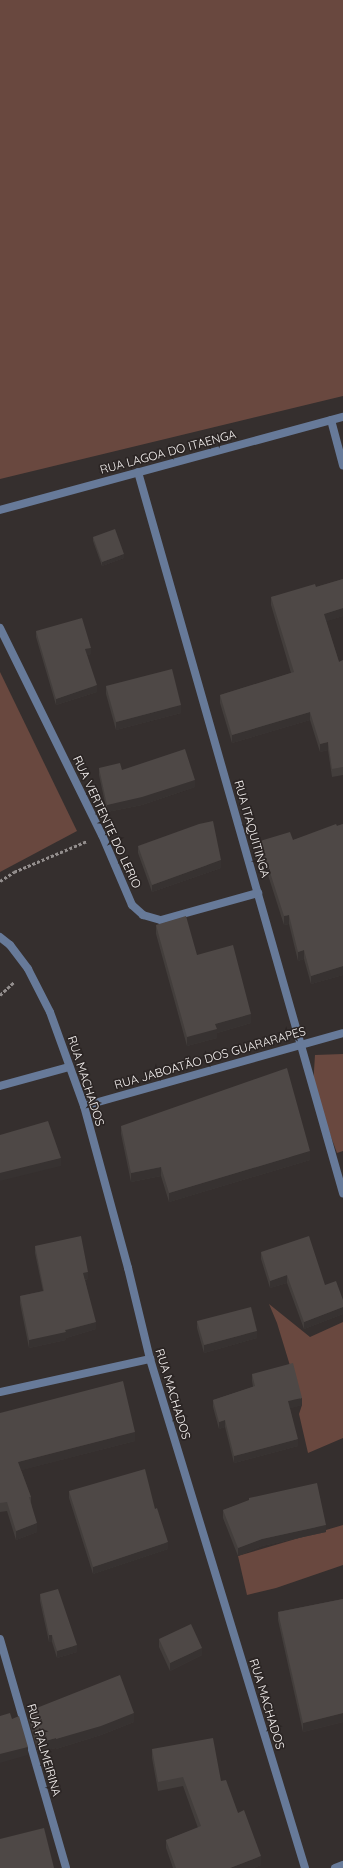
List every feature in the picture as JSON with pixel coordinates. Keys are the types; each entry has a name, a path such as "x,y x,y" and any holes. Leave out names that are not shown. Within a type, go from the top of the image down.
{"street":[{"name":"RUA LAGOA DO ITAENGA","path":"0,510 343,417"},
{"path":"330,420 343,465"},
{"name":"RUA ITAQUITINGA","path":"138,472 343,1193"},
{"name":"RUA VERTENTE DO LERIO","path":"0,628 102,835 132,905 143,915 161,920 258,893"},
{"name":"RUA MACHADOS","path":"0,937 10,945 28,969 50,1012 84,1106 128,1268 150,1359 305,1868"},
{"name":"RUA JABOATÃO DOS GUARARAPES","path":"84,1106 343,1033"},
{"path":"0,1086 69,1067"},
{"path":"0,1392 150,1359"},
{"name":"RUA PALMEIRINA","path":"0,1639 66,1868"},
{"path":"336,1868 343,1865"}],"path":[{"path":"0,880 14,872 102,835"}],"shaded area":[{"path":"0,0 343,0 343,396 0,479"},
{"path":"0,672 77,831 0,872"},
{"path":"343,1054 343,1151 337,1153 313,1088 315,1055"},
{"path":"269,1304 310,1337 343,1322 343,1438 308,1453 299,1414 302,1405 277,1323"},
{"path":"343,1525 343,1565 276,1588 247,1595 238,1556"}],"building":[{"path":"115,529 124,554 102,562 93,537"},
{"path":"343,579 343,608 324,614 339,662 343,660 343,767 332,769 328,742 320,744 310,712 232,735 220,695 294,672 271,597 315,584 316,587"},
{"path":"82,618 91,648 85,649 97,685 56,699 36,631"},
{"path":"172,669 181,705 116,722 106,686"},
{"path":"185,749 195,780 142,797 107,805 99,768 120,763 122,770"},
{"path":"213,821 221,860 152,885 138,846 199,824"},
{"path":"336,824 337,826 343,824 343,966 311,976 304,950 298,952 289,915 284,916 260,841 290,832 293,840"},
{"path":"186,916 197,955 233,945 251,1014 215,1024 217,1029 187,1037 156,925"},
{"path":"287,1068 310,1151 169,1193 161,1167 131,1173 121,1126"},
{"path":"48,1121 61,1158 0,1173 0,1135"},
{"path":"81,1236 88,1272 83,1273 96,1322 65,1330 66,1332 29,1340 20,1296 44,1291 35,1246"},
{"path":"309,1236 325,1285 336,1281 343,1300 343,1307 304,1322 287,1275 270,1281 261,1252"},
{"path":"251,1307 257,1331 204,1345 197,1321"},
{"path":"293,1363 302,1398 288,1401 298,1439 234,1456 225,1420 219,1422 213,1400 255,1386 252,1374"},
{"path":"123,1381 135,1432 18,1462 31,1497 29,1497 37,1523 16,1531 7,1502 0,1503 0,1413"},
{"path":"145,1469 155,1509 157,1508 168,1542 93,1567 69,1491"},
{"path":"317,1483 326,1525 262,1539 238,1548 223,1510 249,1500 249,1498"},
{"path":"58,1589 77,1645 57,1651 52,1635 49,1635 40,1594"},
{"path":"343,1599 343,1713 303,1723 278,1612"},
{"path":"191,1624 202,1648 170,1663 159,1639"},
{"path":"120,1675 134,1713 101,1726 38,1743 29,1711"},
{"path":"10,1713 12,1719 19,1716 28,1747 0,1754 0,1716"},
{"path":"213,1738 221,1781 226,1780 238,1813 244,1810 261,1856 230,1868 176,1868 166,1840 201,1826 183,1777 158,1782 152,1749"},
{"path":"44,1828 54,1868 0,1868 0,1839"}]}
